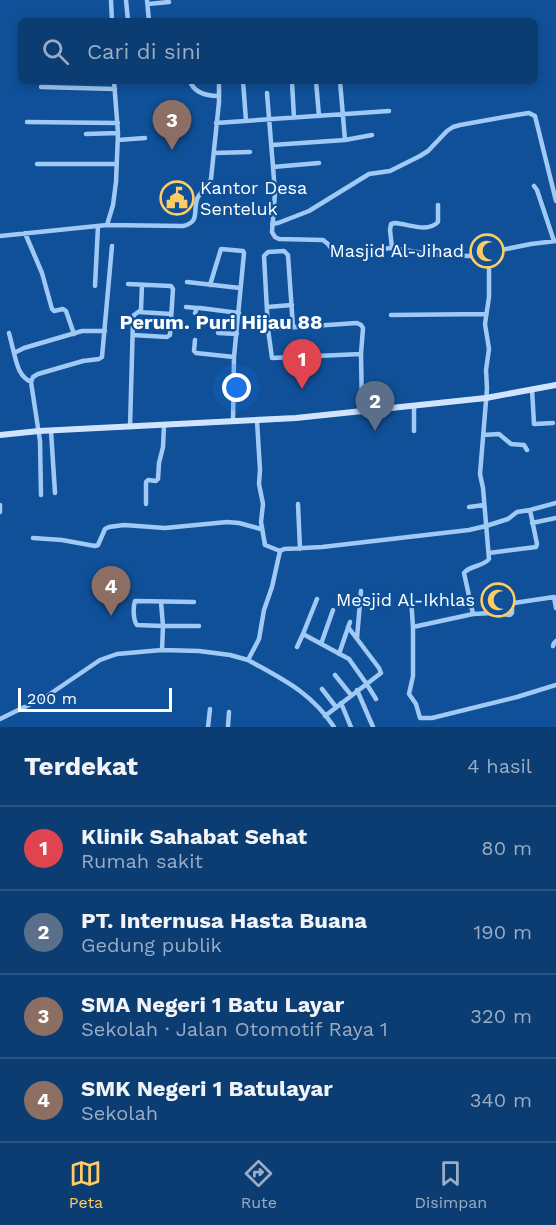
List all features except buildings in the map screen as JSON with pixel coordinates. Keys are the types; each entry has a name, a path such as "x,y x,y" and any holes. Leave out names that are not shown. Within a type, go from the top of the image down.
{"main road":[{"path":"0,435 39,431 257,421 362,412 486,398 556,385"}],"street":[{"path":"111,0 112,18"},
{"path":"126,0 128,18"},
{"path":"148,18 148,2 169,2"},
{"path":"108,225 117,182 118,123 114,84"},
{"path":"191,84 196,91 219,96"},
{"path":"0,236 108,225 183,226 193,222 198,198 210,182 219,104 219,84"},
{"path":"243,84 246,121"},
{"path":"292,84 294,118"},
{"path":"316,84 319,116"},
{"path":"340,84 345,140"},
{"path":"41,87 115,88"},
{"path":"267,93 274,193 272,224 273,234 279,239 320,240 339,253 392,248 435,255 469,256 480,261 497,260 501,250 555,241 534,186"},
{"path":"216,123 389,111"},
{"path":"272,224 309,211 369,174 390,171 420,156 453,127 529,113 534,115 538,124 556,201"},
{"path":"27,122 118,123"},
{"path":"86,134 118,134"},
{"path":"272,145 345,140 372,135"},
{"path":"118,140 145,138"},
{"path":"214,153 250,152"},
{"path":"273,167 319,162"},
{"path":"37,164 116,164"},
{"path":"392,248 391,224 406,224 424,228 434,226 439,221 438,206"},
{"path":"95,286 98,226"},
{"path":"25,233 40,267 52,309 66,311 74,334"},
{"path":"41,495 40,441 31,381 38,374 102,358 112,246"},
{"path":"210,285 220,249 244,252 234,357 233,421"},
{"path":"293,327 288,256 282,251 268,252 264,256 268,329 272,356 274,358 361,354"},
{"path":"473,614 464,573 467,569 488,561 489,553 480,474 489,350 486,314 489,297 489,261"},
{"path":"187,282 240,288"},
{"path":"128,284 172,287 170,335 167,337 133,335"},
{"path":"139,312 142,285"},
{"path":"267,307 292,305"},
{"path":"186,307 196,311 239,314"},
{"path":"130,427 134,315 139,312 171,314"},
{"path":"391,315 486,314"},
{"path":"268,329 360,324 363,327 362,412"},
{"path":"14,352 86,330 105,331"},
{"path":"9,333 21,375 31,381"},
{"path":"218,333 237,334"},
{"path":"195,340 194,351 196,353 234,357"},
{"path":"532,389 534,424 553,423"},
{"path":"414,406 414,431"},
{"path":"257,421 259,484 263,504 261,529 265,544 280,551 469,530 509,519 518,512 556,503"},
{"path":"146,504 146,482 158,479 164,425"},
{"path":"51,431 55,493"},
{"path":"483,435 499,434 511,444 524,445 527,450"},
{"path":"298,504 300,549"},
{"path":"0,505 0,512"},
{"path":"469,507 484,505"},
{"path":"489,553 536,547 530,510"},
{"path":"532,523 556,518"},
{"path":"33,538 95,546 98,545 105,529 120,525 160,528 227,522 261,529"},
{"path":"248,660 259,639 264,610 280,551"},
{"path":"357,638 361,591"},
{"path":"413,627 473,614 510,615 514,603 555,597 556,608"},
{"path":"411,598 413,676 409,694 421,718 432,718 556,685"},
{"path":"297,647 317,599"},
{"path":"194,602 135,601 135,622 137,625 199,626"},
{"path":"161,602 162,650"},
{"path":"321,644 333,610"},
{"path":"325,716 381,673 349,624 339,654"},
{"path":"303,634 349,659 376,699"},
{"path":"0,719 47,696 107,657 124,652 162,650 209,652 248,660 296,687 334,727"},
{"path":"336,675 351,695"},
{"path":"322,689 339,705 351,727"},
{"path":"357,690 373,727"},
{"path":"208,727 210,709"},
{"path":"229,712 228,727 236,727"}],"place":[{"name":"SMA Negeri 1 Batu Layar","path":"172,150"},
{"name":"Kantor Desa Senteluk","path":"177,198"},
{"name":"Masjid Al-Jihad","path":"487,251"},
{"name":"Klinik Sahabat Sehat","path":"302,389"},
{"name":"PT. Internusa Hasta Buana","path":"375,431"},
{"name":"Mesjid Al-Ikhlas","path":"498,600"},
{"name":"SMK Negeri 1 Batulayar","path":"111,616"}],"district":[{"name":"Perum. Puri Hijau 88","path":"221,322"}]}
